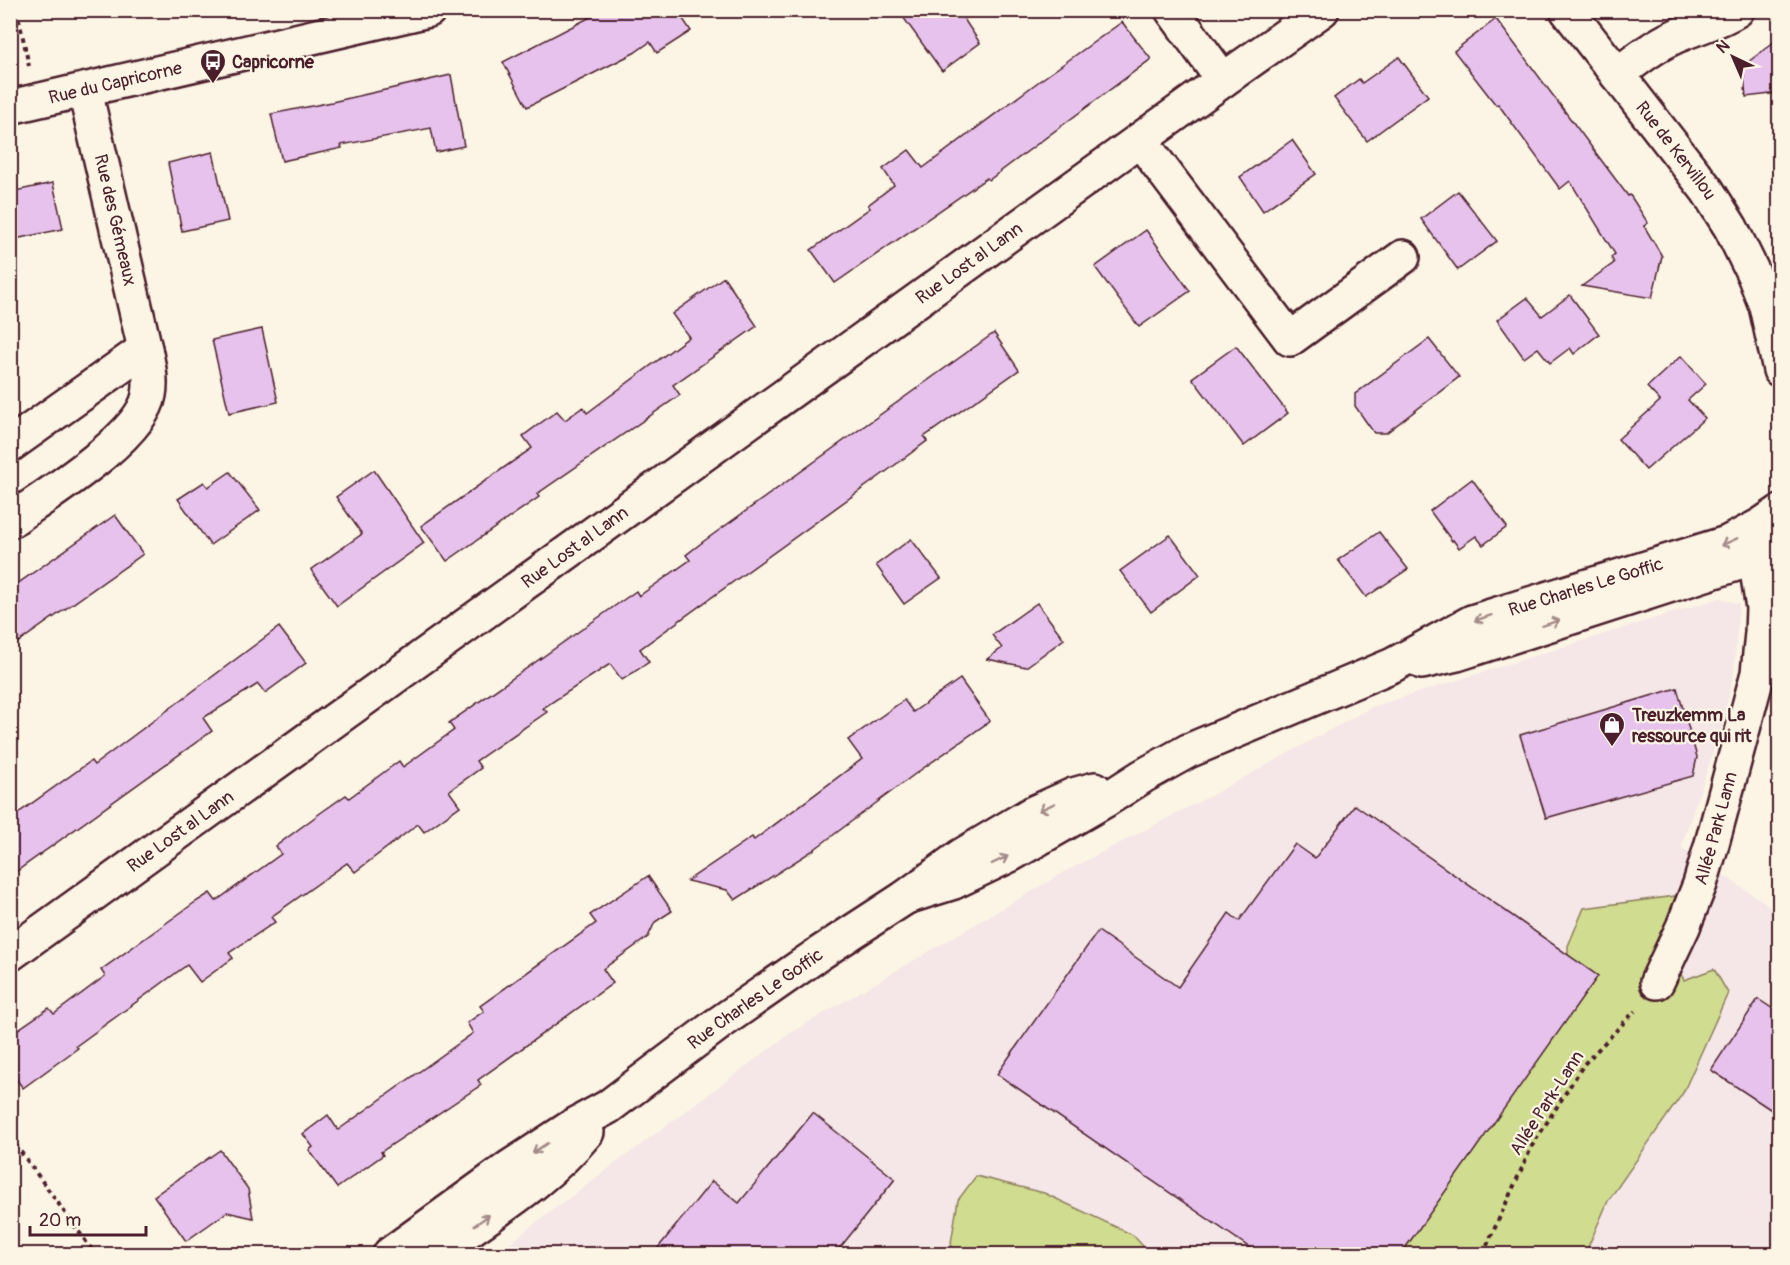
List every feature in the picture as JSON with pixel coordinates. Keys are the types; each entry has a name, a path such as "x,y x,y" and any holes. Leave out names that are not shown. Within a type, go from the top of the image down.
{"street":[{"name":"Rue du Capricorne","path":"24,104 429,10"},
{"path":"1172,10 1223,80"},
{"name":"Rue Lost al Lann","path":"10,954 1322,10"},
{"name":"Rue de Kervillou","path":"1567,10 1707,190 1731,228 1772,317 1779,370"},
{"path":"1617,75 1658,45 1737,10"},
{"name":"Rue des Gémeaux","path":"10,521 98,459 132,425 142,412 149,396 150,376 145,349 85,90"},
{"path":"1140,140 1290,339 1403,257"},
{"path":"10,445 145,349"},
{"name":"Rue Charles Le Goffic","path":"390,1254 510,1167 573,1126 608,1107 718,1024 906,897 954,882 1010,855 1188,751 1393,665 1472,622 1727,543 1761,525 1779,512"},
{"name":"Rue Charles Le Goffic","path":"1393,665 1417,663 1457,654 1767,553"},
{"name":"Allée Park Lann","path":"1657,982 1700,884 1758,674 1771,639 1763,608 1767,553"},
{"name":"Rue Charles Le Goffic","path":"435,1254 540,1180 573,1150 608,1107"}],"path":[{"path":"17,10 24,104"},
{"name":"Allée Park-Lann","path":"1483,1254 1532,1146 1584,1064 1653,992 1657,982"},
{"path":"10,1137 95,1254"}],"shaded area":[{"path":"1720,598 1739,604 1734,672 1723,723 1681,847 1779,912 1779,1254 498,1254 530,1227 792,1032 1068,870 1214,794 1372,707"}],"green space":[{"path":"1683,895 1665,944 1684,980 1714,969 1728,993 1683,1093 1608,1201 1585,1254 1365,1254 1434,1167 1568,983 1568,946 1584,908"},
{"path":"976,1176 1044,1193 1133,1235 1150,1254 954,1254 951,1243 958,1200"}],"building":[{"path":"604,10 695,10 683,19 691,31 657,53 650,42 634,53 527,107 503,62"},
{"path":"898,10 958,10 980,43 942,71"},
{"path":"1496,19 1628,196 1630,195 1648,223 1644,226 1662,256 1652,298 1582,286 1614,263 1611,257 1615,254 1570,181 1560,189 1498,104 1496,105 1454,51"},
{"path":"1122,22 1151,59 989,180 987,178 835,283 811,250 870,208 868,205 894,185 883,169 909,150 923,168"},
{"path":"1779,38 1779,93 1746,97 1743,66"},
{"path":"1399,57 1428,96 1367,141 1334,98 1359,79 1362,83"},
{"path":"451,75 464,146 436,152 431,128 341,145 342,148 282,161 271,114"},
{"path":"1292,140 1316,174 1263,211 1240,177"},
{"path":"213,152 228,221 182,231 168,163"},
{"path":"53,183 63,229 10,240 10,192"},
{"path":"1458,191 1497,241 1458,270 1421,219"},
{"path":"1146,230 1190,291 1139,327 1095,267"},
{"path":"724,277 757,326 673,385 680,395 537,494 539,497 447,561 421,526 532,448 523,436 557,411 565,420 583,407 587,413 689,337 672,314"},
{"path":"1570,295 1599,334 1574,354 1570,348 1550,363 1538,348 1524,358 1497,320 1527,298 1542,316"},
{"path":"262,329 278,402 229,413 212,340"},
{"path":"994,333 1019,370 924,437 927,441 887,471 640,649 649,662 622,680 610,664 543,708 547,712 476,761 481,768 449,791 460,806 424,832 418,824 355,872 347,863 271,917 275,922 229,953 233,958 200,982 187,965 76,1046 78,1048 23,1088 10,1071 10,1035 49,1008 54,1014 105,976 101,970 194,903 210,893 216,901 281,854 276,846 319,814 346,795 349,798 399,761 403,767 454,730 449,723 636,591 639,596 690,560 686,555 704,541"},
{"path":"1429,339 1459,377 1386,433 1374,433 1355,406 1355,394"},
{"path":"1236,346 1288,413 1244,446 1192,378"},
{"path":"1681,356 1706,384 1688,400 1705,418 1646,470 1618,439 1660,401 1647,387"},
{"path":"374,470 424,543 337,606 311,570 362,534 336,497"},
{"path":"230,472 260,510 210,545 178,499 204,482 208,487"},
{"path":"1472,479 1507,527 1483,545 1476,536 1459,548 1430,511"},
{"path":"115,515 143,554 10,648 10,589"},
{"path":"1379,532 1408,569 1366,597 1338,560"},
{"path":"1170,535 1200,575 1151,612 1120,571"},
{"path":"911,539 941,578 904,604 876,565"},
{"path":"1037,603 1064,639 1026,667 987,659 1002,648 992,635"},
{"path":"279,627 306,663 265,693 258,684 203,718 212,731 10,876 10,819 91,761 94,765"},
{"path":"960,679 990,721 812,851 735,900 727,890 687,881 752,837 754,840 862,759 848,740 904,700 913,712"},
{"path":"1677,688 1697,757 1693,776 1546,818 1520,735"},
{"path":"1355,805 1598,976 1401,1254 1259,1254 997,1074 1098,931 1178,987 1229,913 1239,921 1295,844 1315,858"},
{"path":"648,876 672,911 655,922 648,937 603,969 613,983 478,1080 481,1085 381,1152 383,1155 337,1188 309,1150 313,1147 303,1134 328,1115 338,1130 473,1033 467,1023 484,1011 480,1006 596,923 590,915"},
{"path":"1758,999 1779,1013 1779,1115 1711,1070"},
{"path":"813,1113 895,1179 835,1254 653,1254 712,1181 739,1203"},
{"path":"220,1150 248,1189 253,1218 227,1212 186,1241 154,1196"}],"place":[{"name":"Capricorne","path":"213,85"},
{"name":"Treuzkemm La ressource qui rit","path":"1612,748"}]}
